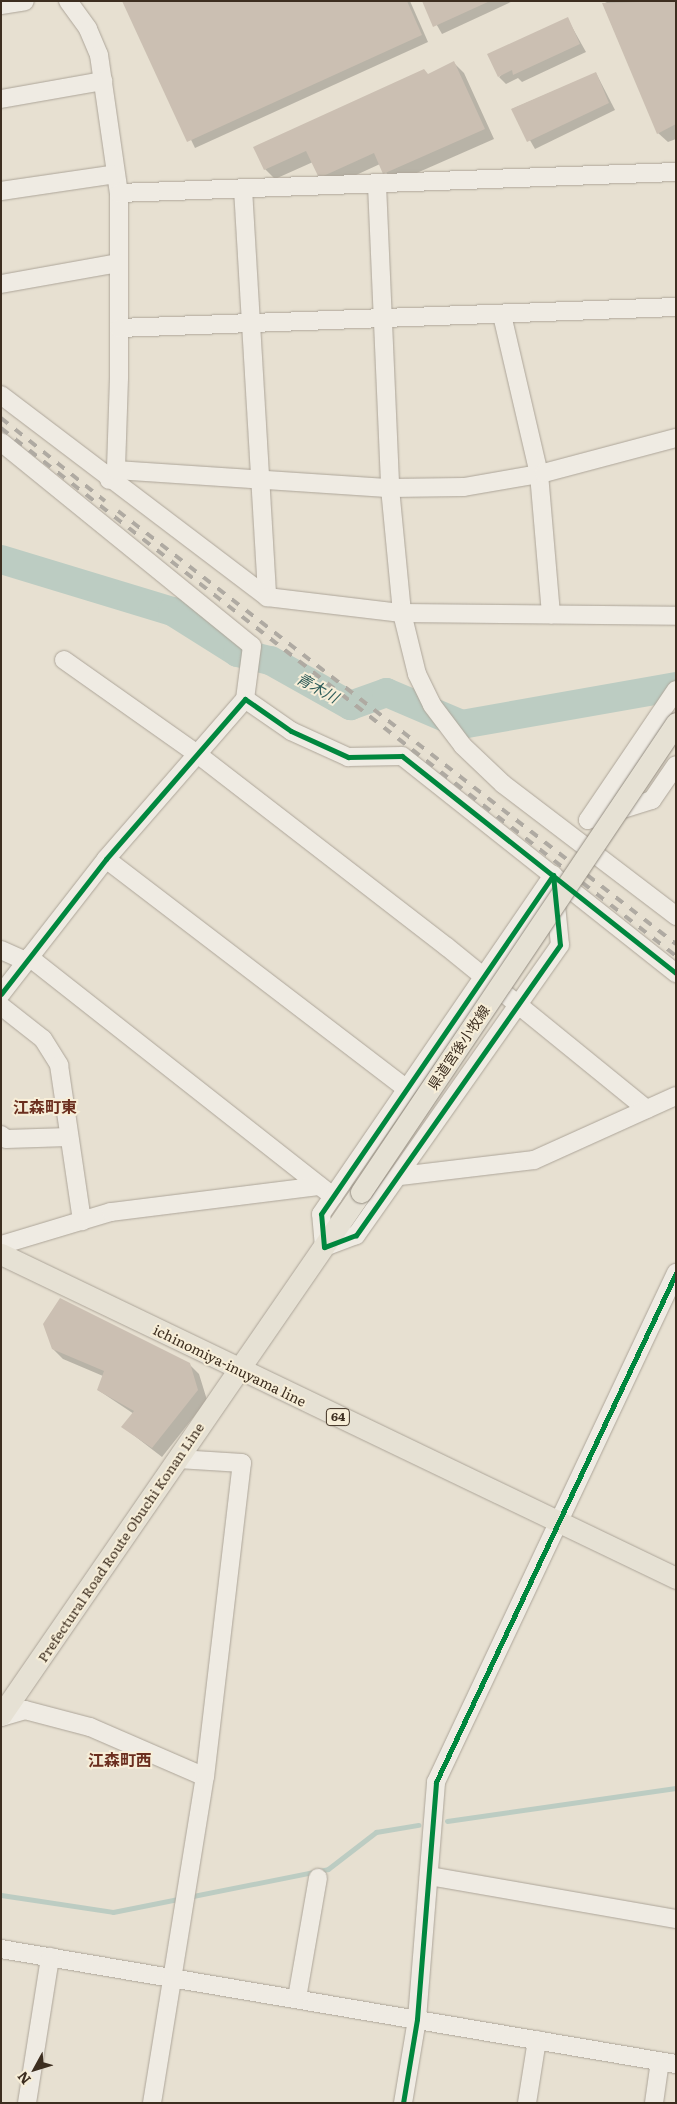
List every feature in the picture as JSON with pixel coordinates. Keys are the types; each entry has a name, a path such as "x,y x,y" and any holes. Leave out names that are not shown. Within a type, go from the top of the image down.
{"main road":[{"name":"県道宮後小牧線","path":"237,1368 324,1247 676,723"},
{"name":"ichinomiya-inuyama line","path":"1,1254 676,1578"},
{"name":"Prefectural Road Route Obuchi Konan Line","path":"1,1716 178,1459 237,1368"}],"street":[{"path":"1,5 26,1"},
{"path":"68,1 88,29 99,55 119,193 119,328 112,475"},
{"path":"1,99 103,82"},
{"path":"119,193 377,185 676,172"},
{"path":"1,191 116,174"},
{"path":"377,185 390,488 402,613 417,674 432,704 463,746 503,784 576,837 676,916"},
{"path":"243,189 267,597"},
{"path":"1,284 119,263"},
{"path":"119,328 383,321 676,306"},
{"path":"502,315 539,474 551,614"},
{"path":"1,395 112,475 267,597 402,613 676,616"},
{"path":"112,475 261,479 390,488 464,486 539,474 676,438"},
{"path":"1,442 252,653 245,699 196,753 106,859 1,994"},
{"path":"64,660 196,753 482,976 646,1109"},
{"path":"576,837 672,696"},
{"path":"245,699 291,731 348,757 402,756 676,973"},
{"path":"588,820 652,800 676,765"},
{"path":"106,859 406,1088"},
{"path":"553,875 560,945 400,1176 356,1235 324,1247 321,1214 326,1191 406,1088 553,875"},
{"path":"1,950 27,959 326,1191"},
{"path":"1,1006 52,1048 59,1064 82,1221"},
{"path":"400,1176 534,1160 676,1096"},
{"path":"1,1135 6,1139 69,1137"},
{"path":"1,1245 82,1221 160,1205 326,1191"},
{"path":"403,2103 417,2019 436,1782 675,1275"},
{"path":"152,2103 205,1778 242,1464 178,1459"},
{"path":"1,1716 25,1710 90,1727 205,1778"},
{"path":"428,1876 676,1919"},
{"path":"297,1998 318,1878"},
{"path":"1,1949 297,1998 668,2063 654,2103"},
{"path":"26,2103 50,1957"},
{"path":"527,2103 537,2040"}],"building":[{"path":"122,1 407,1 422,35 187,142"},
{"path":"422,1 490,1 433,27"},
{"path":"676,1 676,124 657,134 602,3"},
{"path":"568,17 580,44 513,75 512,70 498,77 487,54"},
{"path":"454,61 485,129 383,174 374,153 319,178 306,151 264,170 253,147 424,69 428,74"},
{"path":"596,72 609,103 527,142 511,109"},
{"path":"60,1298 190,1363 198,1390 152,1448 121,1427 134,1411 97,1390 104,1371 52,1349 43,1324"}],"waterway":[{"name":"青木川","path":"1,559 172,611 237,652 270,660 350,705 386,692 461,724 676,686"},
{"path":"447,1821 676,1788"},
{"path":"1,1895 113,1912 328,1869 376,1832 418,1825"}],"railway":[{"path":"1,418 105,501"},
{"path":"1,428 676,956"},
{"path":"118,511 676,944"}],"cycle path":[{"path":"1,994 106,859 245,699 291,731 348,757 402,756 676,973"},
{"path":"553,875 560,945 356,1235 324,1247 321,1214 553,875"},
{"path":"403,2103 417,2019 436,1782 676,1273"}],"district":[{"name":"江森町東","path":"45,1106"},
{"name":"江森町西","path":"120,1759"}]}
